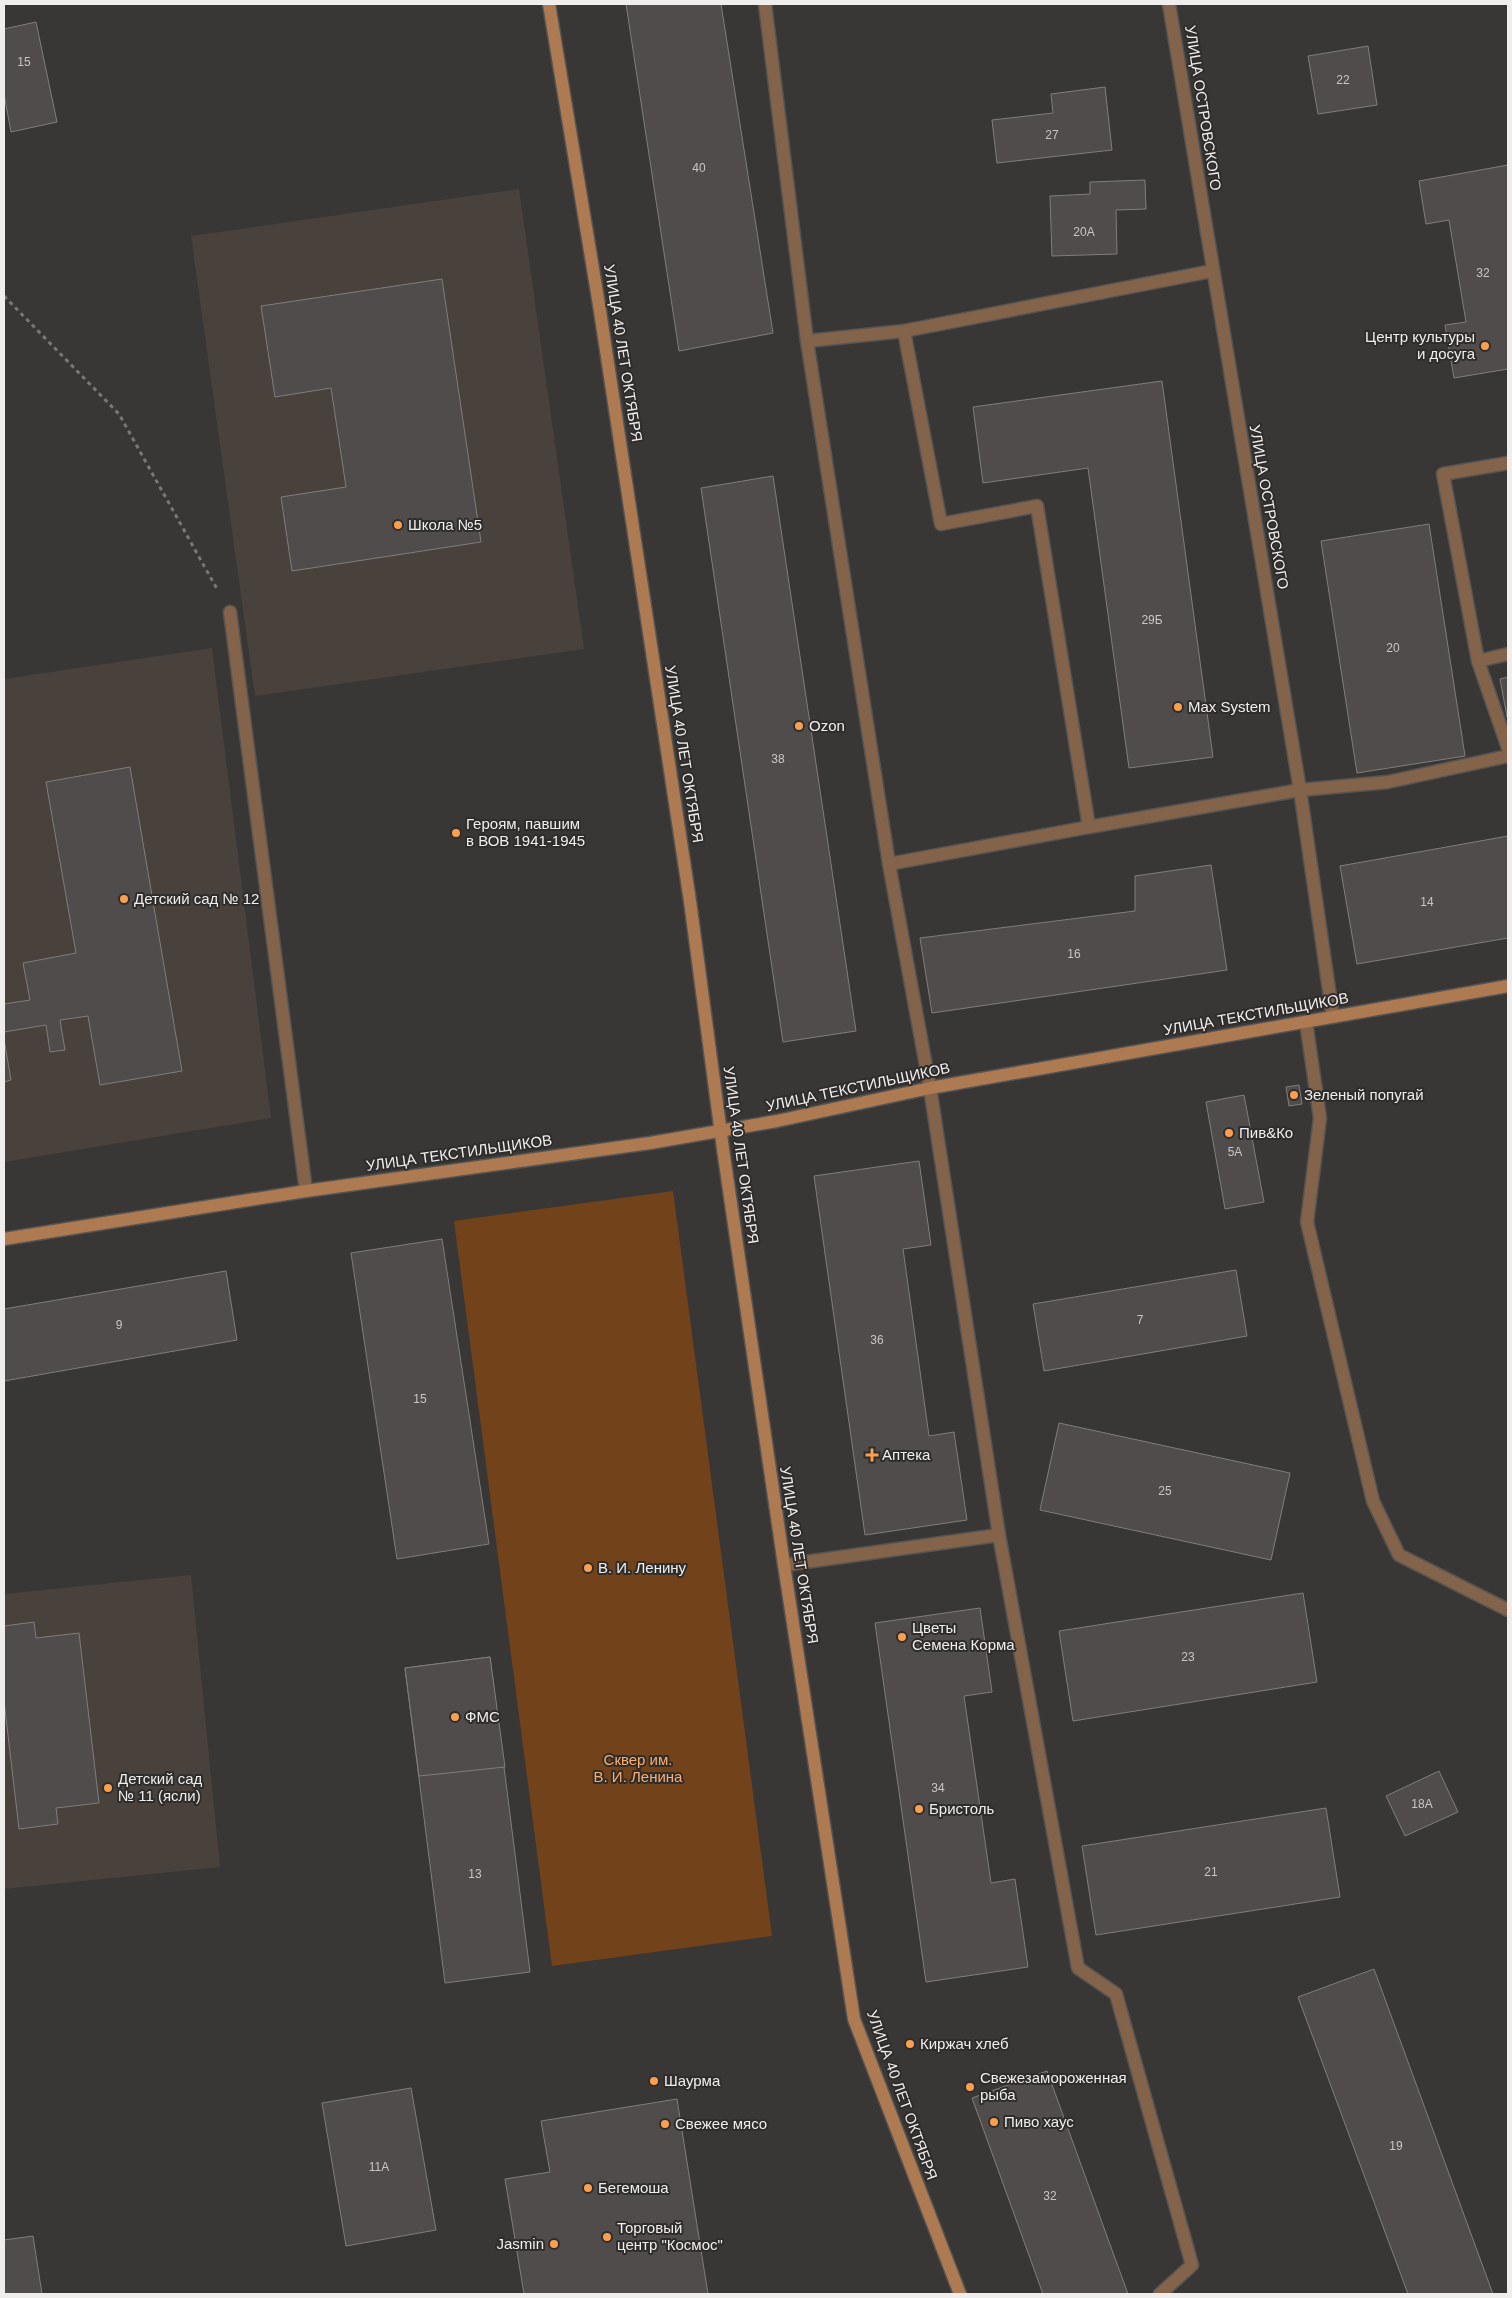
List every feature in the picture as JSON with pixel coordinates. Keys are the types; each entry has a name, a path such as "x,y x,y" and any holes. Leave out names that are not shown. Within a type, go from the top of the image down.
{"street":[{"name":"УЛИЦА 40 ЛЕТ ОКТЯБРЯ","path":"549,4 600,311 690,901 721,1131 784,1565 854,2019 960,2294"},
{"path":"765,4 807,341 889,864 930,1088 999,1535 1078,1968 1116,1994 1192,2265 1160,2294"},
{"name":"УЛИЦА ОСТРОВСКОГО","path":"1170,4 1212,271 1300,790 1332,1017"},
{"path":"807,341 904,331 1212,271"},
{"path":"904,331 941,524 1037,506 1089,827"},
{"path":"1508,463 1443,474 1478,661 1508,748"},
{"path":"230,612 306,1191"},
{"path":"1478,661 1508,654"},
{"path":"889,864 1300,790 1388,782 1508,756"},
{"name":"УЛИЦА ТЕКСТИЛЬЩИКОВ","path":"4,1239 306,1191 650,1143 721,1131 930,1088 1508,986"},
{"path":"1306,1022 1320,1118 1307,1222 1373,1501 1399,1555 1508,1610"},
{"path":"784,1565 999,1535"}],"path":[{"path":"4,296 119,414 230,612"}],"shaded area":[{"name":"Школа №5","path":"519,189 584,649 255,696 191,236"},
{"name":"Детский сад № 12","path":"212,648 271,1118 4,1162 4,679"},
{"name":"Детский сад № 11 (ясли)","path":"191,1575 220,1867 4,1889 4,1594"}],"green space":[{"name":"Сквер им. В. И. Ленина","path":"673,1191 772,1936 552,1966 454,1221"}],"building":[{"path":"626,4 721,4 773,333 679,351"},
{"path":"36,22 57,122 11,132 4,94 4,29"},
{"path":"1368,46 1377,105 1318,114 1308,56"},
{"path":"1105,87 1112,150 997,163 992,120 1053,113 1051,94"},
{"path":"1508,165 1508,369 1454,378 1445,325 1466,322 1449,220 1426,224 1419,181"},
{"path":"1145,180 1146,209 1116,210 1117,254 1052,256 1050,196 1090,194 1090,182"},
{"path":"442,279 481,542 292,571 281,497 346,487 331,388 275,397 261,306"},
{"path":"1162,381 1213,757 1129,768 1088,468 983,483 973,407"},
{"path":"773,476 856,1031 783,1042 701,488"},
{"path":"1429,524 1465,756 1357,773 1321,541"},
{"path":"1508,677 1508,717 1507,717 1500,679"},
{"path":"130,767 182,1071 100,1085 88,1016 60,1020 65,1050 50,1052 46,1025 4,1032 4,1004 30,1000 23,963 76,953 46,782"},
{"path":"1508,836 1508,938 1357,964 1340,866"},
{"path":"1211,865 1227,970 932,1013 920,938 1135,911 1135,876"},
{"path":"4,1039 11,1080 4,1082"},
{"name":"Зеленый попугай","path":"1299,1085 1302,1104 1289,1106 1286,1087"},
{"path":"1244,1095 1264,1202 1225,1209 1206,1102"},
{"path":"919,1161 931,1245 903,1249 929,1436 954,1432 967,1520 865,1535 814,1176"},
{"path":"442,1239 489,1544 397,1559 351,1253"},
{"path":"1236,1270 1247,1336 1044,1371 1033,1304"},
{"path":"226,1271 237,1340 4,1381 4,1309"},
{"path":"1059,1423 1290,1473 1271,1560 1040,1510"},
{"path":"1303,1593 1317,1682 1073,1721 1059,1631"},
{"path":"980,1608 992,1692 964,1696 991,1883 1015,1879 1028,1967 926,1982 875,1623"},
{"path":"34,1622 36,1638 79,1633 99,1803 56,1808 58,1824 19,1829 4,1701 4,1626"},
{"path":"490,1657 530,1972 445,1983 405,1668"},
{"name":"ФМС","path":"490,1657 505,1767 419,1776 405,1668"},
{"path":"1439,1771 1458,1812 1405,1836 1386,1796"},
{"path":"1326,1808 1340,1897 1096,1935 1082,1846"},
{"path":"1374,1969 1493,2294 1408,2294 1298,1997"},
{"path":"1047,2071 1128,2294 1043,2294 972,2098"},
{"path":"411,2088 436,2230 346,2246 322,2103"},
{"name":"Торговый центр \"Космос\"","path":"677,2099 708,2294 524,2294 505,2179 550,2172 541,2121"},
{"path":"33,2236 42,2294 4,2294 4,2240"}],"place":[{"name":"Центр культуры и досуга","path":"1485,346"},
{"name":"Школа №5","path":"398,525"},
{"name":"Max System","path":"1178,707"},
{"name":"Ozon","path":"799,726"},
{"name":"Героям, павшим в ВОВ 1941-1945","path":"456,833"},
{"name":"Детский сад № 12","path":"124,899"},
{"name":"Зеленый попугай","path":"1294,1095"},
{"name":"Пив&Ко","path":"1229,1133"},
{"name":"Аптека","path":"872,1455"},
{"name":"В. И. Ленину","path":"588,1568"},
{"name":"Цветы Семена Корма","path":"902,1637"},
{"name":"ФМС","path":"455,1717"},
{"name":"Детский сад № 11 (ясли)","path":"108,1788"},
{"name":"Бристоль","path":"919,1809"},
{"name":"Киржач хлеб","path":"910,2044"},
{"name":"Шаурма","path":"654,2081"},
{"name":"Свежезамороженная рыба","path":"970,2087"},
{"name":"Пиво хаус","path":"994,2122"},
{"name":"Свежее мясо","path":"665,2124"},
{"name":"Бегемоша","path":"588,2188"},
{"name":"Торговый центр \"Космос\"","path":"607,2237"},
{"name":"Jasmin","path":"554,2244"}]}
